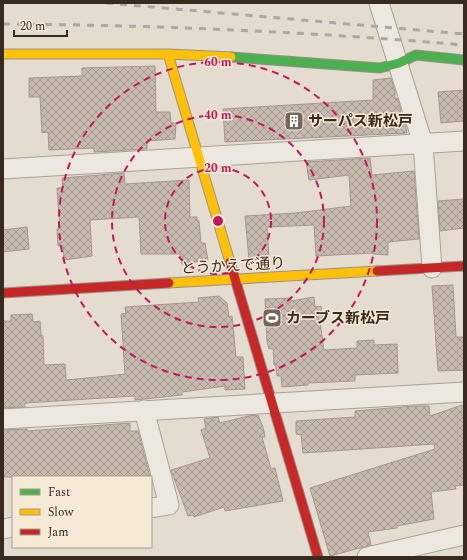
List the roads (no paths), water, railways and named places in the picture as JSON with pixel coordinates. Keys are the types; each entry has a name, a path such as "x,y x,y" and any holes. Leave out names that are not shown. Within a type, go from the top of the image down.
{"street":[{"path":"379,3 399,63 423,144 432,268"},
{"path":"3,54 168,54 273,59 380,68 399,63 416,55 464,60"},
{"path":"168,54 234,280 318,557"},
{"path":"3,169 464,141"},
{"name":"とうかえで通り","path":"3,293 464,266"},
{"path":"3,419 464,392"},
{"path":"144,410 169,505 152,508"},
{"path":"367,557 464,534"}],"railway":[{"path":"106,3 464,34"},
{"path":"3,24 234,30 349,36 464,45"}],"place":[{"name":"サーパス新松戸","path":"294,121"},
{"name":"カーブス新松戸","path":"272,318"}]}
